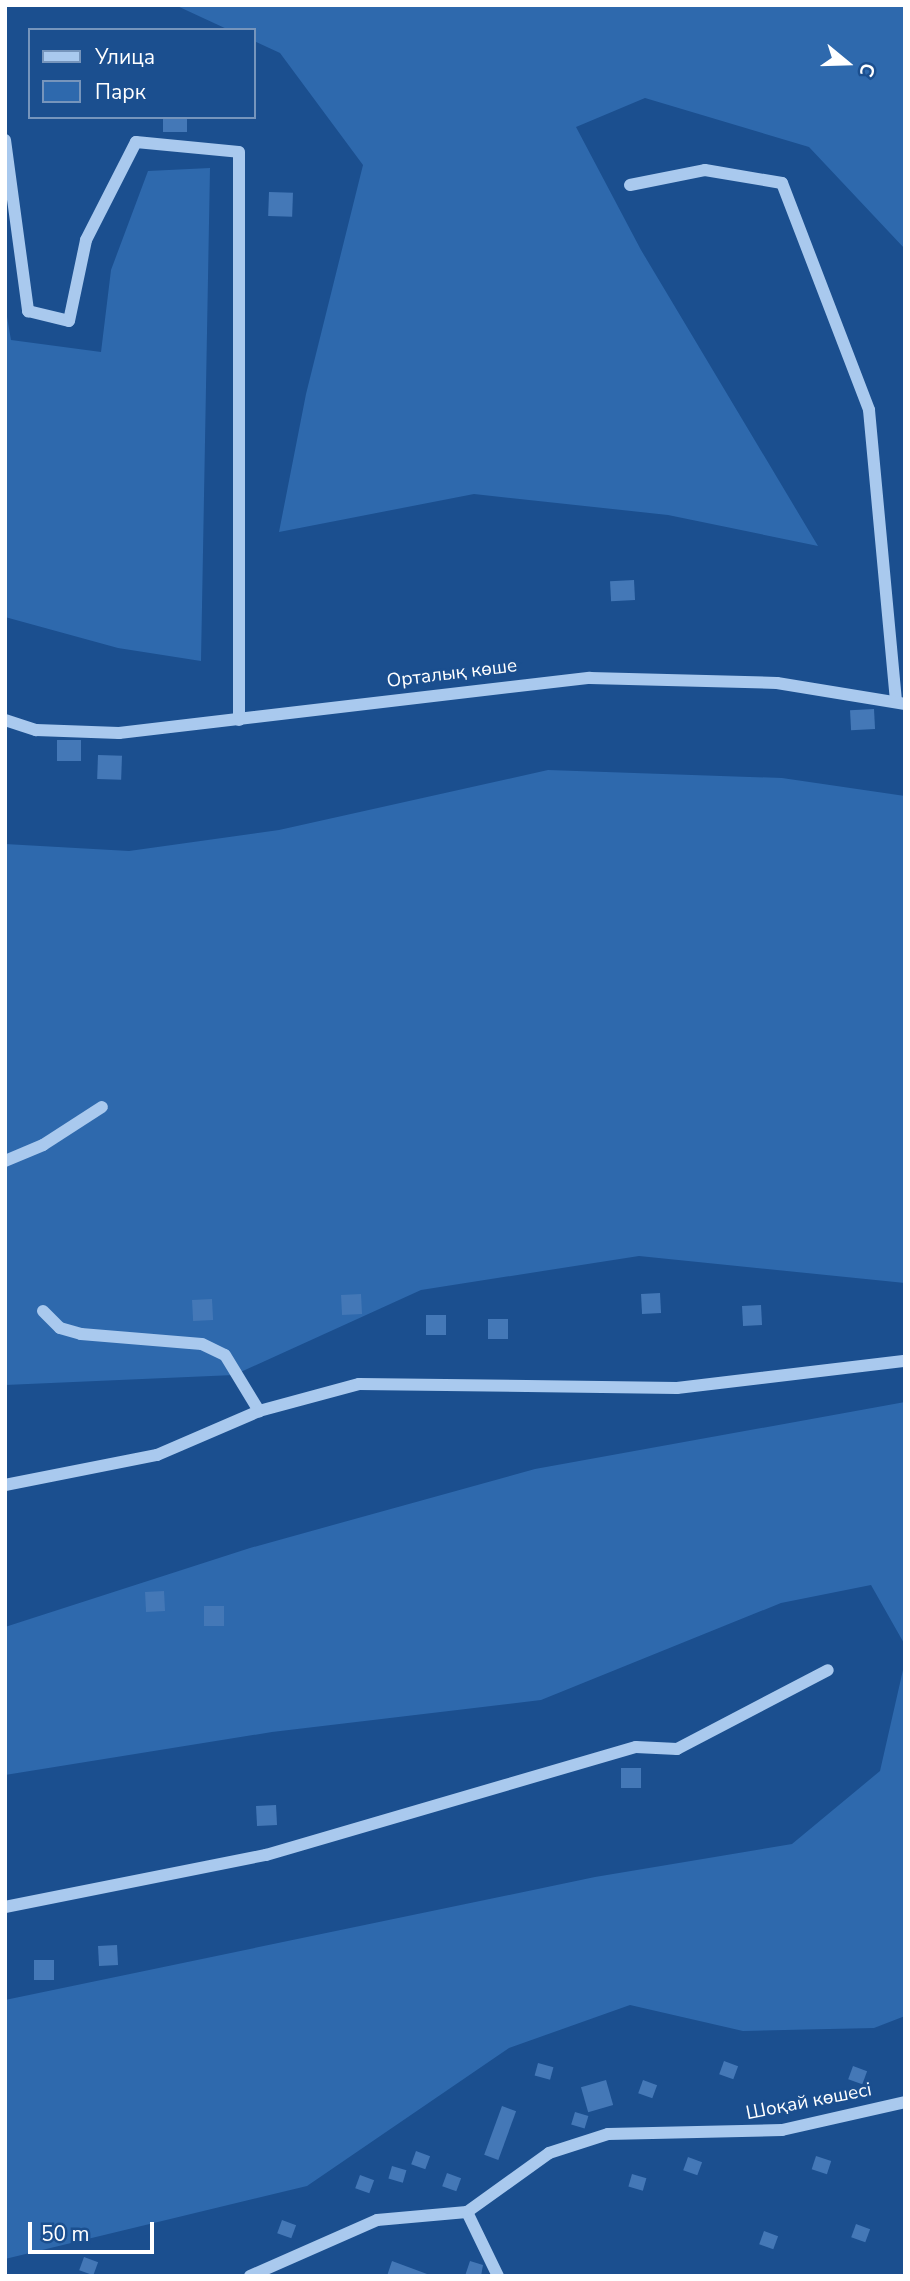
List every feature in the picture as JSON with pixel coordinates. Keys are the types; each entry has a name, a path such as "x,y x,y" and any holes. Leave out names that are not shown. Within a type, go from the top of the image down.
{"street":[{"path":"5,140 28,311 69,321 86,240 136,142 239,152 239,720"},
{"path":"630,185 705,170 782,183 869,411 900,702"},
{"name":"Орталық көше","path":"5,720 36,730 120,733 590,678 777,682 900,702"},
{"path":"5,1161 43,1145 102,1107"},
{"path":"43,1311 60,1328 81,1334 202,1344 225,1355 259,1410"},
{"path":"5,1485 157,1455 259,1410 359,1384 677,1388 905,1361"},
{"path":"5,1907 265,1855 636,1747 677,1749 828,1670"},
{"name":"Шоқай көшесі","path":"467,2212 549,2153 608,2134 782,2130 905,2102"},
{"path":"250,2276 377,2220 467,2212 498,2276"}],"green space":[{"path":"175,5 905,5 905,249 809,147 645,98 576,127 641,250 818,546 668,515 474,494 279,532 306,394 363,165 280,53 256,42 256,28 225,28"},
{"path":"210,168 201,661 118,648 5,617 5,305 11,340 101,352 111,270 148,171"},
{"path":"548,770 782,778 905,796 905,1283 639,1256 421,1290 234,1375 5,1385 5,844 129,851 279,830"},
{"path":"905,1402 905,1645 871,1585 781,1603 541,1700 272,1732 5,1775 5,1627 250,1548 535,1469"},
{"path":"905,1661 905,2016 874,2028 743,2031 630,2005 509,2048 307,2186 5,2259 5,2000 595,1877 792,1844 880,1771"}],"building":[{"path":"163,119 187,119 187,132 163,132"},
{"path":"269,192 293,193 292,217 268,216"},
{"path":"634,580 635,600 611,601 610,581"},
{"path":"874,709 875,729 851,730 850,710"},
{"path":"57,740 81,740 81,761 57,761"},
{"path":"98,755 122,756 121,780 97,779"},
{"path":"660,1293 661,1313 642,1314 641,1294"},
{"path":"361,1294 362,1314 342,1315 341,1295"},
{"path":"212,1299 213,1320 193,1321 192,1300"},
{"path":"761,1305 762,1325 743,1326 742,1306"},
{"path":"426,1315 446,1315 446,1335 426,1335"},
{"path":"488,1319 508,1319 508,1339 488,1339"},
{"path":"164,1591 165,1611 146,1612 145,1592"},
{"path":"204,1606 224,1606 224,1626 204,1626"},
{"path":"621,1768 641,1768 641,1788 621,1788"},
{"path":"276,1805 277,1825 257,1826 256,1806"},
{"path":"117,1945 118,1965 99,1966 98,1946"},
{"path":"34,1960 54,1960 54,1980 34,1980"},
{"path":"724,2061 738,2066 733,2079 719,2074"},
{"path":"538,2063 553,2067 550,2080 535,2076"},
{"path":"853,2066 867,2071 862,2084 848,2079"},
{"path":"606,2080 613,2105 588,2112 581,2087"},
{"path":"643,2080 657,2085 652,2098 638,2093"},
{"path":"502,2106 516,2111 498,2160 484,2155"},
{"path":"575,2112 588,2116 585,2129 571,2124"},
{"path":"416,2151 430,2156 425,2169 411,2164"},
{"path":"816,2156 831,2161 827,2174 812,2169"},
{"path":"688,2157 702,2162 697,2175 683,2170"},
{"path":"392,2166 406,2170 403,2183 388,2178"},
{"path":"447,2173 461,2178 456,2191 442,2186"},
{"path":"632,2174 646,2178 643,2191 628,2186"},
{"path":"360,2175 374,2180 369,2193 355,2188"},
{"path":"282,2220 296,2225 291,2238 277,2233"},
{"path":"856,2224 870,2229 865,2242 851,2237"},
{"path":"764,2231 778,2236 773,2249 759,2244"},
{"path":"84,2257 98,2262 93,2275 79,2270"},
{"path":"392,2261 427,2274 427,2276 387,2276"},
{"path":"470,2261 483,2265 481,2276 465,2276"}]}
